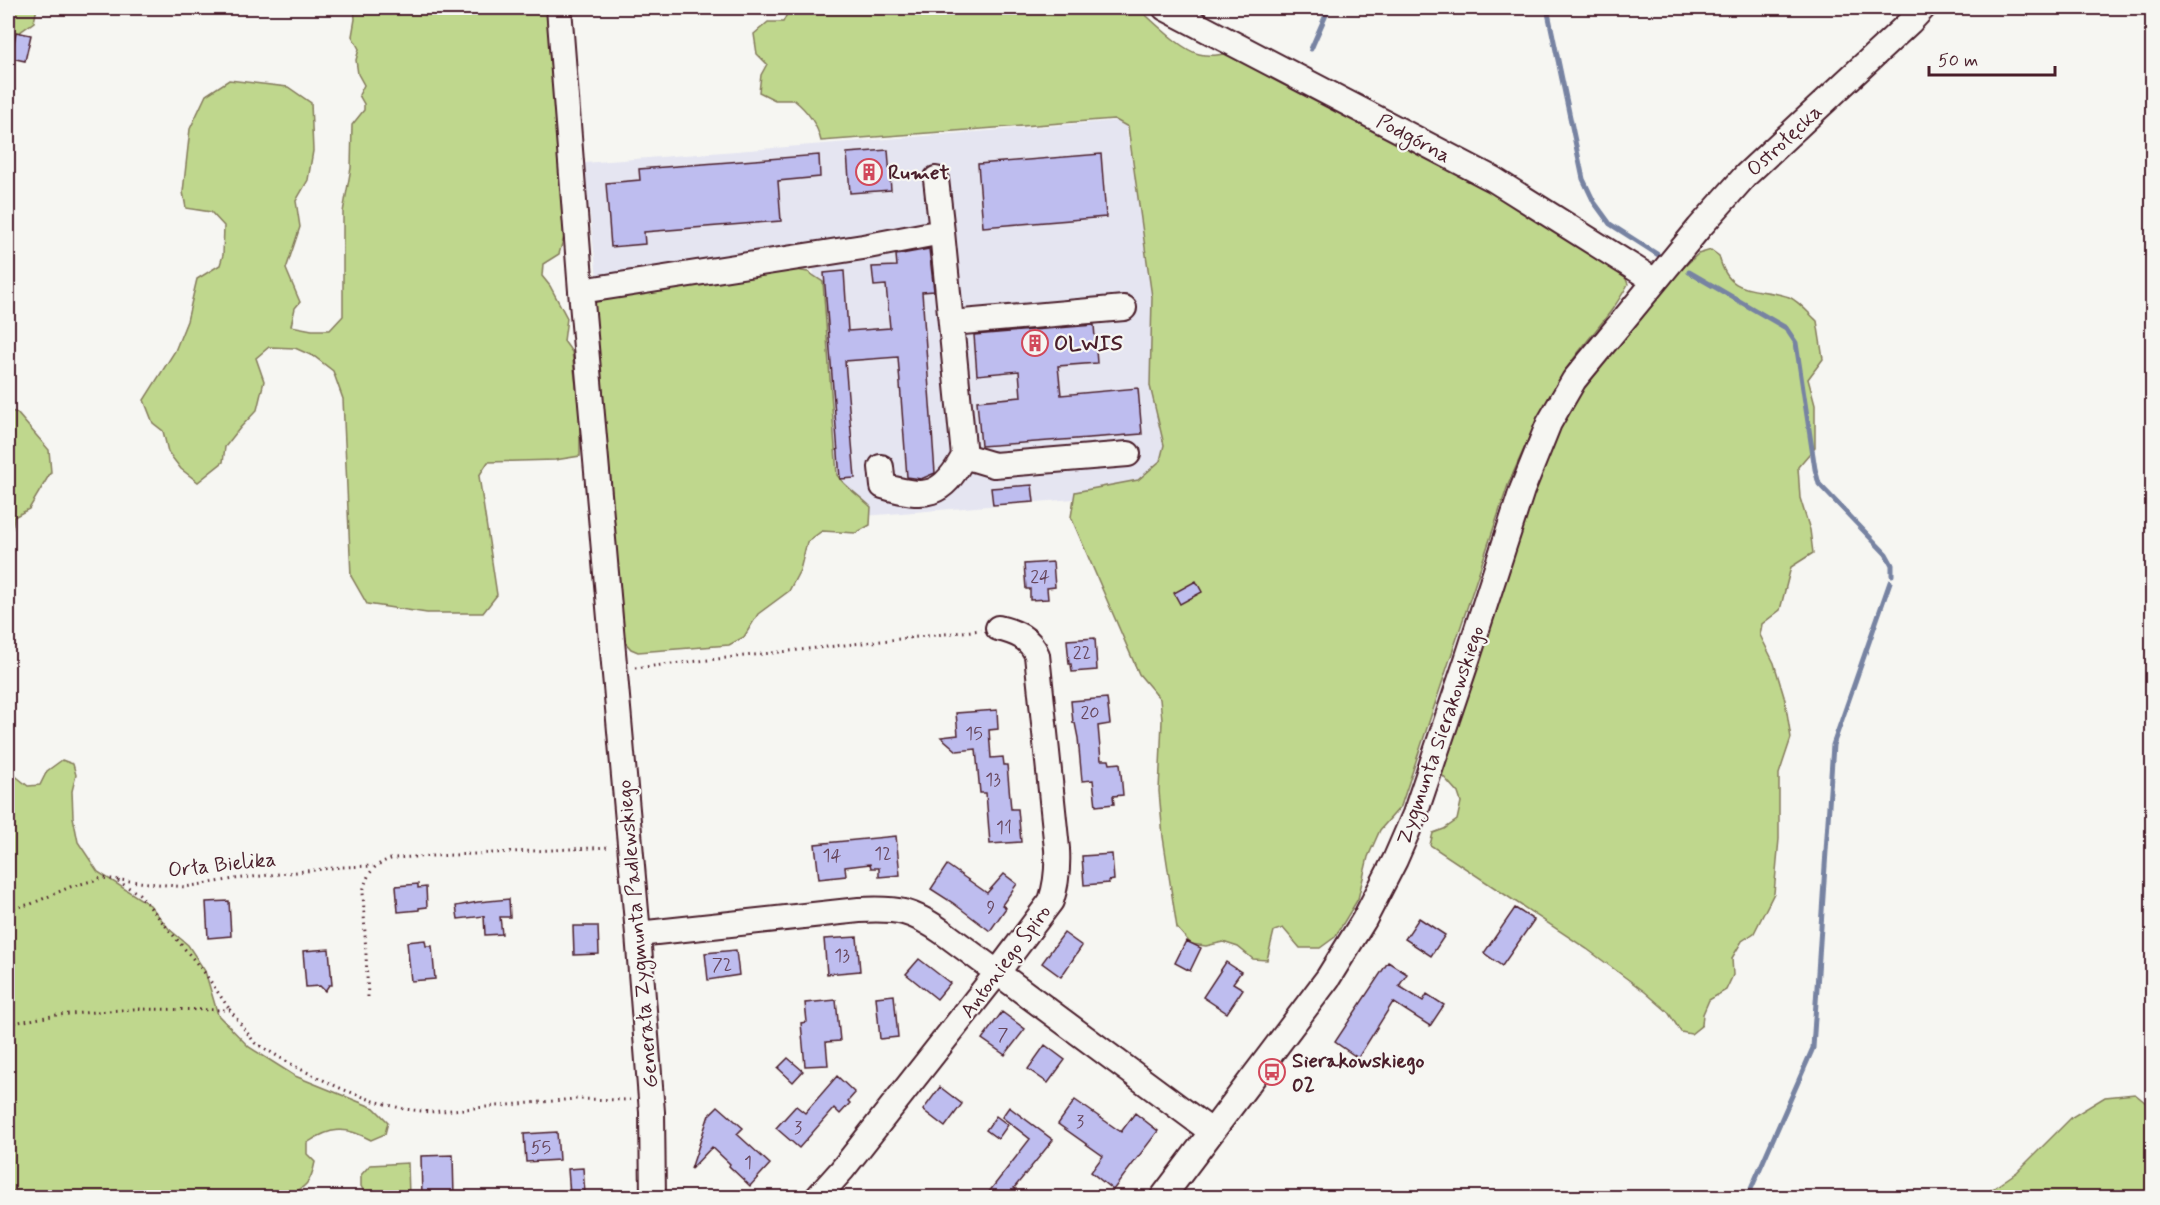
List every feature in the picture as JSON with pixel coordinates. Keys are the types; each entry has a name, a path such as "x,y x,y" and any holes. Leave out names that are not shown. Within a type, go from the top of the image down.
{"street":[{"name":"Generała Zygmunta Padlewskiego","path":"559,8 581,291 638,934 652,1112 653,1197"},
{"name":"Podgórna","path":"1165,8 1493,179 1655,281"},
{"name":"Ostrołęcka","path":"1655,281 1746,175 1923,8"},
{"path":"881,467 883,486 904,492 921,493 935,491 945,484 964,456 936,179"},
{"path":"581,291 862,247 942,232"},
{"name":"Zygmunta Sierakowskiego","path":"1162,1197 1328,978 1364,920 1395,860 1415,814 1522,490 1540,444 1561,401 1579,373 1655,281"},
{"path":"951,322 1124,308"},
{"path":"964,456 994,465 1128,454"},
{"name":"Antoniego Spiro","path":"817,1197 842,1170 997,973 1051,901 1056,888 1058,867 1037,655 1033,646 1024,637 1013,631 998,628"},
{"path":"638,934 859,910 910,912 930,923 1212,1132"}],"path":[{"path":"615,670 998,628"},
{"name":"Orła Bielika","path":"8,909 31,904 70,887 102,878 185,887 246,877 373,866 394,858 631,847"},
{"path":"368,997 363,891 366,878 373,866"},
{"path":"117,880 139,894 204,972 255,1043 298,1068 353,1093 374,1101 430,1112 575,1099 630,1100"},
{"path":"8,1024 57,1015 135,1009 230,1010"}],"shaded area":[{"name":"Rumet","path":"1125,120 1186,490 840,518 813,266 600,304 584,163"}],"green space":[{"path":"8,8 37,8 34,22 9,40 8,52"},
{"path":"354,8 551,8 564,237 559,254 543,264 542,276 567,318 564,341 572,352 580,420 580,456 555,460 488,462 479,476 497,595 483,613 427,613 367,604 351,576 343,399 333,371 315,357 295,348 269,347 256,358 264,381 257,410 225,447 223,462 198,482 181,469 168,452 163,431 153,423 144,400 175,351 187,321 197,279 220,265 223,255 224,226 211,212 186,208 183,192 190,129 206,95 229,80 288,87 311,103 313,151 308,180 296,201 300,227 286,269 300,302 295,308 291,326 312,330 330,330 343,316 343,212 351,168 352,125 364,110 364,104 359,95 364,85 358,74 356,60 359,49 352,36"},
{"path":"784,8 1138,8 1184,47 1203,55 1232,52 1445,164 1622,269 1628,284 1563,374 1520,457 1508,485 1401,806 1380,830 1368,857 1358,899 1335,937 1320,948 1300,948 1283,928 1274,931 1267,960 1253,959 1238,947 1223,942 1206,946 1191,944 1177,928 1163,837 1159,791 1162,720 1160,699 1139,674 1071,517 1075,492 1138,480 1160,461 1164,445 1150,386 1152,297 1128,127 1114,119 821,141 811,118 794,100 775,100 759,92 761,75 767,64 757,54 754,34 768,22 783,22 786,16"},
{"path":"1711,250 1719,256 1730,279 1737,285 1789,297 1804,308 1817,321 1823,359 1808,379 1815,405 1815,447 1798,467 1800,498 1810,530 1813,553 1791,567 1780,610 1762,624 1760,635 1774,663 1785,700 1791,738 1779,774 1779,839 1774,893 1754,933 1742,941 1732,958 1733,975 1726,990 1709,1000 1703,1014 1702,1025 1691,1034 1681,1032 1668,1012 1587,949 1430,845 1433,833 1457,820 1461,802 1458,793 1442,775 1439,760 1539,472 1557,431 1585,384 1669,281 1698,254"},
{"path":"796,270 808,272 823,282 837,475 871,507 870,525 856,533 822,531 807,542 800,570 789,591 758,614 744,637 729,645 638,652 631,649 621,638 592,314 595,300 750,275"},
{"path":"8,410 17,413 49,450 51,472 29,509 14,517 12,529 8,530"},
{"path":"62,760 73,764 76,775 72,791 73,817 78,842 98,872 150,905 169,929 188,945 205,971 218,1015 249,1047 295,1076 374,1108 388,1122 385,1134 371,1140 354,1132 338,1130 323,1134 307,1143 307,1154 315,1162 311,1175 302,1188 286,1197 18,1198 8,1184 8,770 28,786 40,785 47,771"},
{"path":"2135,1094 2152,1108 2152,1197 1981,1197 2017,1172 2072,1117 2105,1097"},
{"path":"408,1163 409,1197 367,1197 361,1186 361,1175 370,1165"}],"building":[{"path":"16,32 31,35 25,61 11,58"},
{"name":"Rumet","path":"888,150 891,190 850,193 847,153"},
{"path":"1101,154 1106,217 983,227 978,164"},
{"path":"819,155 820,177 778,181 781,221 644,232 645,244 611,247 606,183 640,180 639,169"},
{"path":"929,249 934,291 922,292 935,473 921,479 907,477 898,357 845,361 855,478 840,479 824,273 844,271 848,331 890,328 886,285 874,286 872,267 897,266 896,255"},
{"path":"1094,325 1097,363 1058,366 1061,395 1138,388 1142,434 981,446 977,401 1021,397 1019,371 977,375 974,335"},
{"path":"1032,485 1034,502 993,505 991,488"},
{"path":"1053,562 1055,587 1047,588 1048,599 1030,600 1030,589 1026,589 1024,564"},
{"path":"1196,581 1202,592 1180,604 1174,593"},
{"path":"1095,638 1097,670 1072,672 1067,640"},
{"path":"1107,698 1110,724 1098,726 1101,760 1109,760 1110,764 1120,763 1123,795 1113,796 1114,804 1096,806 1093,780 1082,781 1078,738 1075,723 1073,723 1071,701"},
{"path":"997,710 998,729 989,730 991,758 1003,757 1004,765 1007,765 1011,809 1018,809 1021,842 990,844 986,793 980,793 976,749 957,751 941,737 958,735 956,713"},
{"path":"896,836 900,875 879,877 879,868 871,868 870,864 845,867 846,876 819,879 815,844"},
{"path":"1112,854 1114,880 1108,881 1109,883 1084,885 1082,856"},
{"path":"947,865 987,893 1004,874 1017,884 1002,905 1006,908 990,931 931,889"},
{"path":"418,884 418,888 426,887 427,907 398,912 396,886"},
{"path":"509,899 510,917 500,917 502,934 485,935 484,916 458,919 456,906"},
{"path":"229,901 231,936 208,938 206,902"},
{"path":"1515,908 1534,920 1502,966 1484,953"},
{"path":"1419,918 1445,935 1431,956 1405,939"},
{"path":"573,926 598,926 599,954 574,955"},
{"path":"1064,933 1082,946 1061,977 1042,963"},
{"path":"857,937 860,971 827,974 824,939"},
{"path":"425,940 426,946 432,946 435,979 411,981 407,942"},
{"path":"1186,941 1201,948 1190,971 1175,963"},
{"path":"329,949 332,985 329,985 325,991 320,986 306,987 303,951"},
{"path":"736,950 739,975 708,980 705,953"},
{"path":"919,959 950,983 937,999 906,974"},
{"path":"1226,962 1241,972 1233,983 1243,989 1227,1013 1203,997"},
{"path":"1388,962 1407,974 1399,986 1423,1001 1427,994 1444,1005 1430,1026 1393,1002 1358,1058 1335,1042"},
{"path":"894,995 898,1037 880,1039 876,997"},
{"path":"836,1000 840,1041 826,1042 828,1065 805,1066 801,1023 807,1022 805,1003"},
{"path":"1002,1012 1025,1029 1005,1055 982,1039"},
{"path":"1045,1045 1065,1060 1048,1083 1028,1069"},
{"path":"788,1058 803,1071 793,1082 778,1068"},
{"path":"837,1076 855,1093 848,1101 850,1103 840,1114 834,1108 799,1148 776,1128 796,1106 805,1113"},
{"path":"940,1087 962,1104 945,1127 923,1110"},
{"path":"1075,1100 1121,1132 1135,1113 1158,1131 1113,1190 1091,1172 1103,1156 1058,1124"},
{"path":"718,1106 743,1128 737,1134 770,1164 750,1186 712,1147 691,1169 709,1115"},
{"path":"1009,1107 1053,1140 1009,1197 985,1197 1030,1139 1002,1117"},
{"path":"996,1116 1008,1125 998,1139 986,1130"},
{"path":"557,1132 559,1160 526,1162 524,1134"},
{"path":"453,1155 454,1197 422,1197 421,1156"},
{"path":"583,1168 585,1194 570,1195 568,1169"}],"waterway":[{"path":"1311,49 1329,8"},
{"path":"1547,8 1583,179 1594,202 1610,224 1660,256"},
{"path":"1689,272 1786,328 1796,343 1819,484 1886,554 1892,565 1892,575"},
{"path":"1747,1198 1813,1048 1833,745 1890,582"}],"place":[{"name":"Rumet","path":"869,172"},
{"name":"OLWIS","path":"1035,343"},
{"name":"Sierakowskiego 02","path":"1272,1072"}]}
